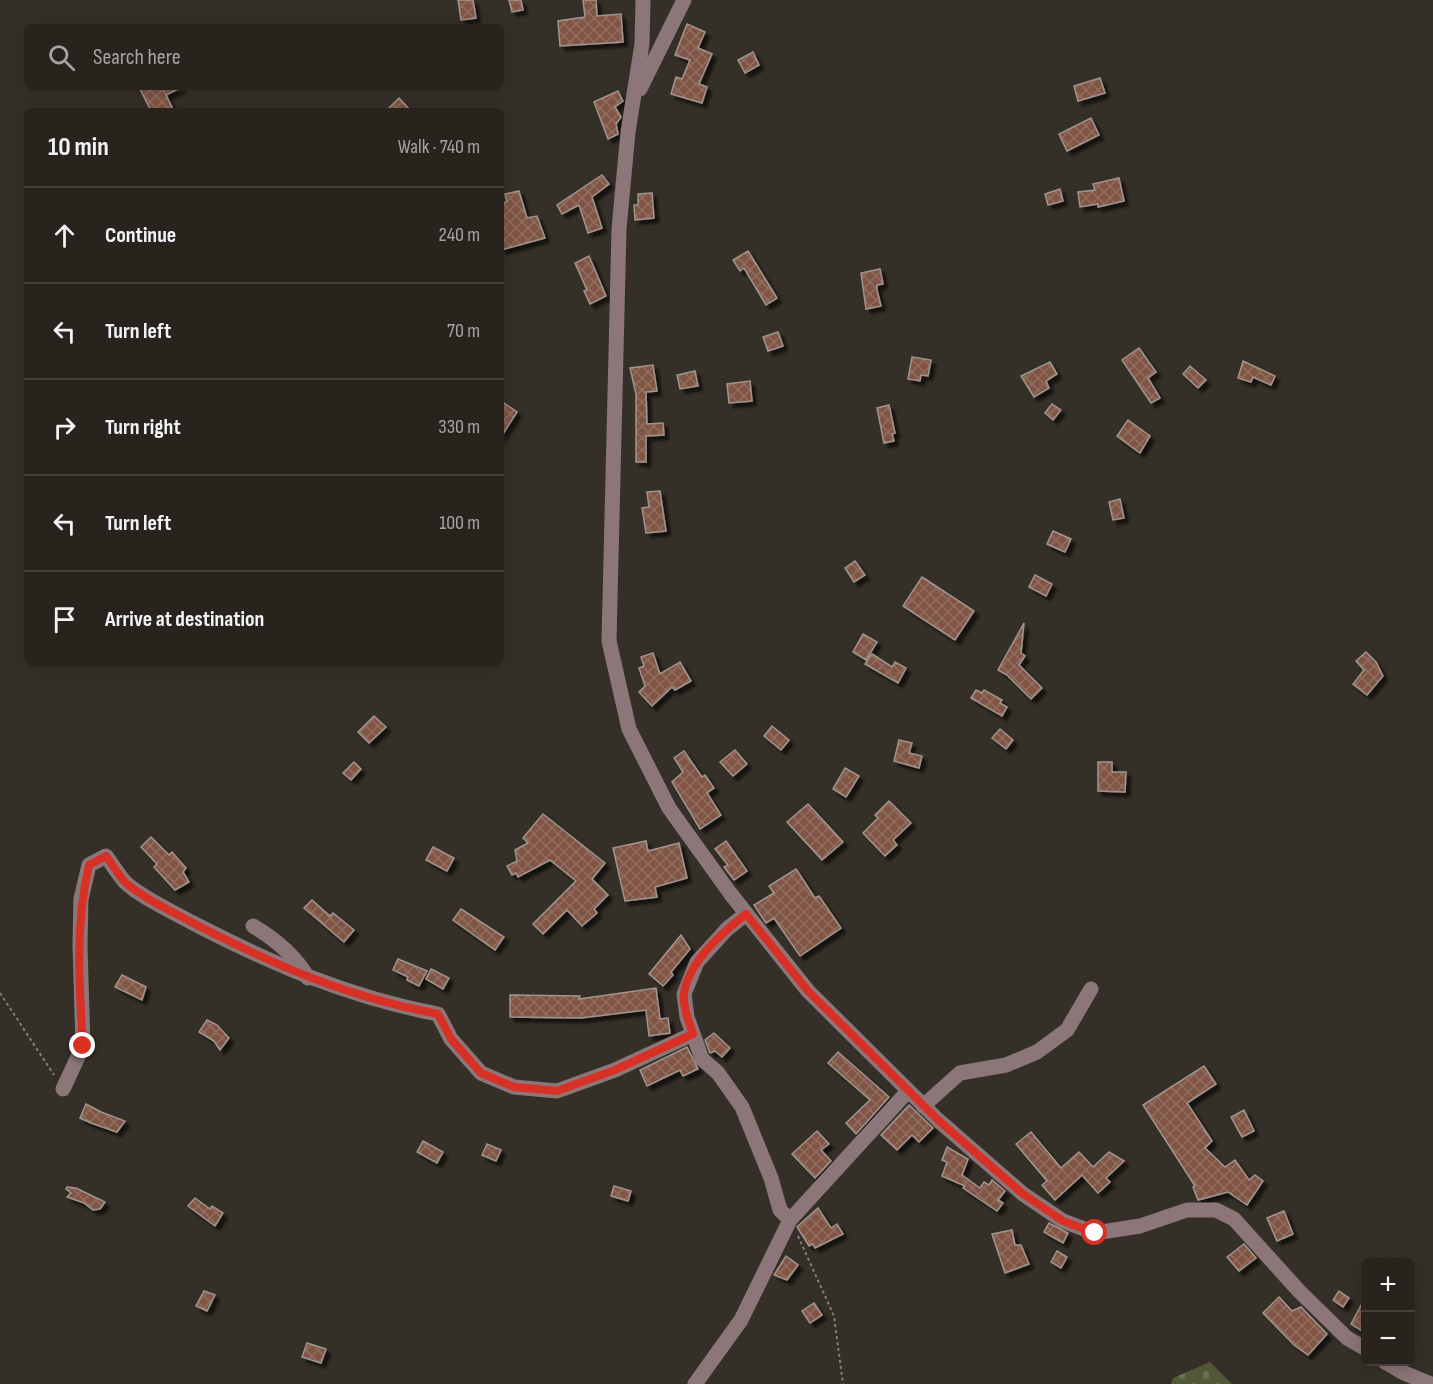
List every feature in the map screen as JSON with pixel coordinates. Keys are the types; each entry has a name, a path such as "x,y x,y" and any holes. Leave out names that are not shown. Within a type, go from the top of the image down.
{"street":[{"path":"644,0 642,44 619,229 609,641 629,729 669,808 746,914 808,991 923,1106 1023,1194 1063,1221 1095,1233 1140,1227 1186,1210 1216,1210 1234,1219 1299,1291 1347,1338 1361,1347"},
{"path":"633,103 684,0"},
{"path":"63,1089 83,1046 80,985 81,899 89,865 106,856 126,883 177,914 242,948 308,978 387,1004 438,1014 451,1039 481,1073 514,1087 557,1091 625,1066 693,1034"},
{"path":"746,914 727,929 697,962 684,994 693,1034 702,1059 718,1073 742,1107 771,1178 780,1210 790,1221"},
{"path":"253,926 285,949 300,964 308,978"},
{"path":"923,1106 960,1073 1006,1065 1037,1052 1066,1030 1091,989"},
{"path":"694,1384 741,1320 790,1221 908,1091"},
{"path":"1392,1366 1431,1384"}],"path":[{"path":"0,993 63,1089"},
{"path":"790,1221 834,1316 843,1384"}],"green space":[{"path":"1210,1362 1232,1384 1171,1384 1173,1378"}],"building":[{"path":"458,0 473,0 476,18 461,20"},
{"path":"509,0 521,0 523,10 512,12"},
{"path":"583,0 596,0 597,16 621,14 623,42 560,46 558,21 585,17"},
{"path":"687,24 705,32 698,48 712,54 699,84 707,87 702,103 671,94 676,77 682,79 690,60 675,55"},
{"path":"753,52 759,65 745,73 738,60"},
{"path":"1100,78 1105,93 1078,101 1074,86"},
{"path":"140,90 176,90 166,95 172,108 150,108"},
{"path":"618,91 623,101 615,107 621,117 616,124 618,134 608,139 594,102"},
{"path":"399,98 408,108 389,108"},
{"path":"1091,118 1099,135 1067,151 1059,134"},
{"path":"602,175 609,184 592,197 602,228 588,233 579,205 562,214 557,205"},
{"path":"1119,178 1124,201 1098,207 1098,204 1080,207 1078,192 1095,190 1093,184"},
{"path":"1060,189 1063,201 1048,205 1045,194"},
{"path":"519,191 527,218 537,216 545,238 504,249 504,202 507,202 505,194"},
{"path":"652,193 654,218 635,220 634,205 638,205 638,194"},
{"path":"748,251 777,298 766,305 744,268 740,271 733,260"},
{"path":"589,256 606,296 590,304 584,291 587,290 575,263"},
{"path":"880,269 883,284 877,285 877,290 881,306 866,309 861,273"},
{"path":"778,332 783,346 768,351 763,337"},
{"path":"1139,348 1156,372 1148,378 1160,398 1151,403 1122,360"},
{"path":"912,357 931,360 928,376 921,375 920,381 908,379"},
{"path":"1243,361 1275,376 1271,385 1253,377 1251,382 1238,378"},
{"path":"1050,362 1057,374 1046,381 1049,388 1034,397 1021,376"},
{"path":"653,365 657,391 646,392 647,424 663,423 664,435 646,436 646,462 636,462 636,394 630,368"},
{"path":"1190,366 1206,380 1198,388 1183,374"},
{"path":"695,371 698,386 680,389 677,375"},
{"path":"750,381 752,401 729,403 727,384"},
{"path":"504,403 517,412 504,432"},
{"path":"1052,404 1061,410 1053,420 1045,413"},
{"path":"889,405 895,433 892,434 894,441 884,443 877,408"},
{"path":"1128,420 1150,436 1140,453 1117,436"},
{"path":"660,491 666,531 646,533 642,508 649,507 647,492"},
{"path":"1120,499 1124,518 1113,520 1109,502"},
{"path":"1053,531 1071,539 1065,552 1047,544"},
{"path":"855,561 865,575 854,582 845,568"},
{"path":"1035,575 1052,584 1046,596 1029,587"},
{"path":"922,577 974,611 955,640 903,606"},
{"path":"1024,623 1021,653 1025,656 1019,665 1042,688 1031,699 1007,675 998,670"},
{"path":"863,634 877,642 866,660 853,652"},
{"path":"1366,652 1376,662 1383,676 1367,695 1353,684 1364,670 1356,661"},
{"path":"653,653 660,674 680,662 691,681 675,690 672,687 652,706 639,692 645,686 639,668 644,666 641,657"},
{"path":"872,654 892,667 895,662 906,668 898,683 865,664"},
{"path":"976,690 982,693 984,690 1002,700 1000,703 1007,707 1002,716 971,698"},
{"path":"374,716 386,727 369,743 358,732"},
{"path":"772,726 789,740 781,750 764,736"},
{"path":"1000,729 1013,740 1006,749 992,738"},
{"path":"899,740 912,743 909,753 922,756 919,768 894,761"},
{"path":"735,750 747,764 733,776 720,762"},
{"path":"684,751 702,777 705,775 714,788 707,793 721,815 700,829 672,782 683,772 674,758"},
{"path":"354,762 361,769 351,780 343,773"},
{"path":"1098,762 1112,762 1112,772 1126,772 1125,792 1098,791"},
{"path":"845,768 859,776 846,797 833,789"},
{"path":"889,801 911,823 893,840 897,845 885,856 863,833 878,818 875,815"},
{"path":"808,804 843,842 822,860 787,822"},
{"path":"543,814 605,863 592,879 608,895 594,909 597,913 582,926 567,910 543,934 533,924 576,881 550,860 518,877 516,873 512,875 507,866 517,861 515,850 528,843 523,838"},
{"path":"151,837 169,855 172,852 186,868 183,872 189,882 175,890 154,867 157,864 141,847"},
{"path":"646,841 648,851 679,843 687,878 655,887 657,897 625,901 613,848"},
{"path":"726,841 747,871 734,880 724,867 728,865 715,849"},
{"path":"433,847 454,858 447,871 426,860"},
{"path":"796,869 815,898 819,896 841,928 800,956 774,918 766,923 754,905 774,893 769,886"},
{"path":"312,900 330,916 333,913 354,930 344,942 304,908"},
{"path":"461,909 504,937 495,950 453,920"},
{"path":"681,935 690,949 663,986 649,974"},
{"path":"398,959 427,971 419,986 407,980 408,977 393,970"},
{"path":"431,969 449,978 443,989 426,979"},
{"path":"122,975 146,987 142,1000 115,987"},
{"path":"656,988 660,1019 668,1018 670,1033 649,1036 646,1010 581,1018 510,1017 510,995 580,996 579,999"},
{"path":"207,1020 217,1025 229,1038 220,1050 214,1041 199,1032"},
{"path":"714,1033 730,1048 722,1057 715,1051 710,1053 705,1040"},
{"path":"687,1047 698,1069 683,1076 680,1070 647,1086 640,1070"},
{"path":"838,1052 889,1097 856,1134 846,1123 870,1100 828,1063"},
{"path":"1204,1066 1216,1084 1187,1103 1212,1141 1205,1148 1225,1167 1235,1160 1249,1180 1255,1175 1263,1181 1247,1205 1228,1192 1198,1200 1193,1187 1195,1186 1143,1105"},
{"path":"86,1104 125,1121 117,1132 91,1123 80,1118"},
{"path":"909,1105 933,1128 919,1142 912,1135 897,1150 881,1135"},
{"path":"1244,1110 1254,1131 1242,1137 1231,1117"},
{"path":"817,1131 829,1144 821,1150 831,1161 815,1178 792,1154"},
{"path":"1031,1132 1061,1168 1079,1152 1093,1167 1109,1152 1124,1161 1106,1178 1110,1182 1098,1193 1082,1175 1055,1200 1042,1185 1047,1181 1016,1144"},
{"path":"423,1141 443,1152 437,1163 417,1152"},
{"path":"487,1144 501,1150 496,1161 482,1155"},
{"path":"947,1147 968,1159 962,1175 980,1188 984,1182 989,1185 992,1180 1005,1191 998,1200 1003,1203 997,1211 963,1188 965,1186 942,1176 947,1162 942,1160"},
{"path":"614,1186 631,1191 628,1201 611,1196"},
{"path":"67,1187 76,1188 105,1202 100,1209 93,1210 84,1203 67,1197 71,1193 66,1189"},
{"path":"195,1198 210,1209 212,1206 223,1213 215,1226 188,1206"},
{"path":"818,1208 831,1228 837,1224 843,1234 815,1248 813,1244 809,1246 797,1227"},
{"path":"1284,1211 1293,1234 1277,1241 1267,1218"},
{"path":"1049,1223 1068,1233 1063,1243 1044,1232"},
{"path":"1012,1230 1015,1245 1021,1245 1029,1264 1005,1273 992,1234"},
{"path":"1244,1244 1256,1258 1239,1271 1227,1257"},
{"path":"1057,1251 1067,1257 1061,1268 1051,1262"},
{"path":"786,1256 798,1265 787,1280 774,1275"},
{"path":"204,1291 215,1295 207,1311 196,1306"},
{"path":"1339,1291 1349,1298 1343,1307 1333,1300"},
{"path":"1279,1297 1292,1311 1301,1307 1327,1334 1308,1355 1294,1345 1263,1313"},
{"path":"814,1303 822,1315 810,1323 802,1311"},
{"path":"1361,1305 1361,1330 1351,1324"},
{"path":"307,1343 326,1349 321,1363 302,1357"}],"route":[{"path":"83,1046 80,995 81,899 89,865 106,856 126,883 177,914 242,948 318,982 387,1004 438,1014 451,1039 481,1073 514,1087 557,1091 615,1070 693,1034 687,1017 684,994 697,962 727,929 746,914 808,991 938,1120 1023,1194 1063,1221 1095,1233"}]}
